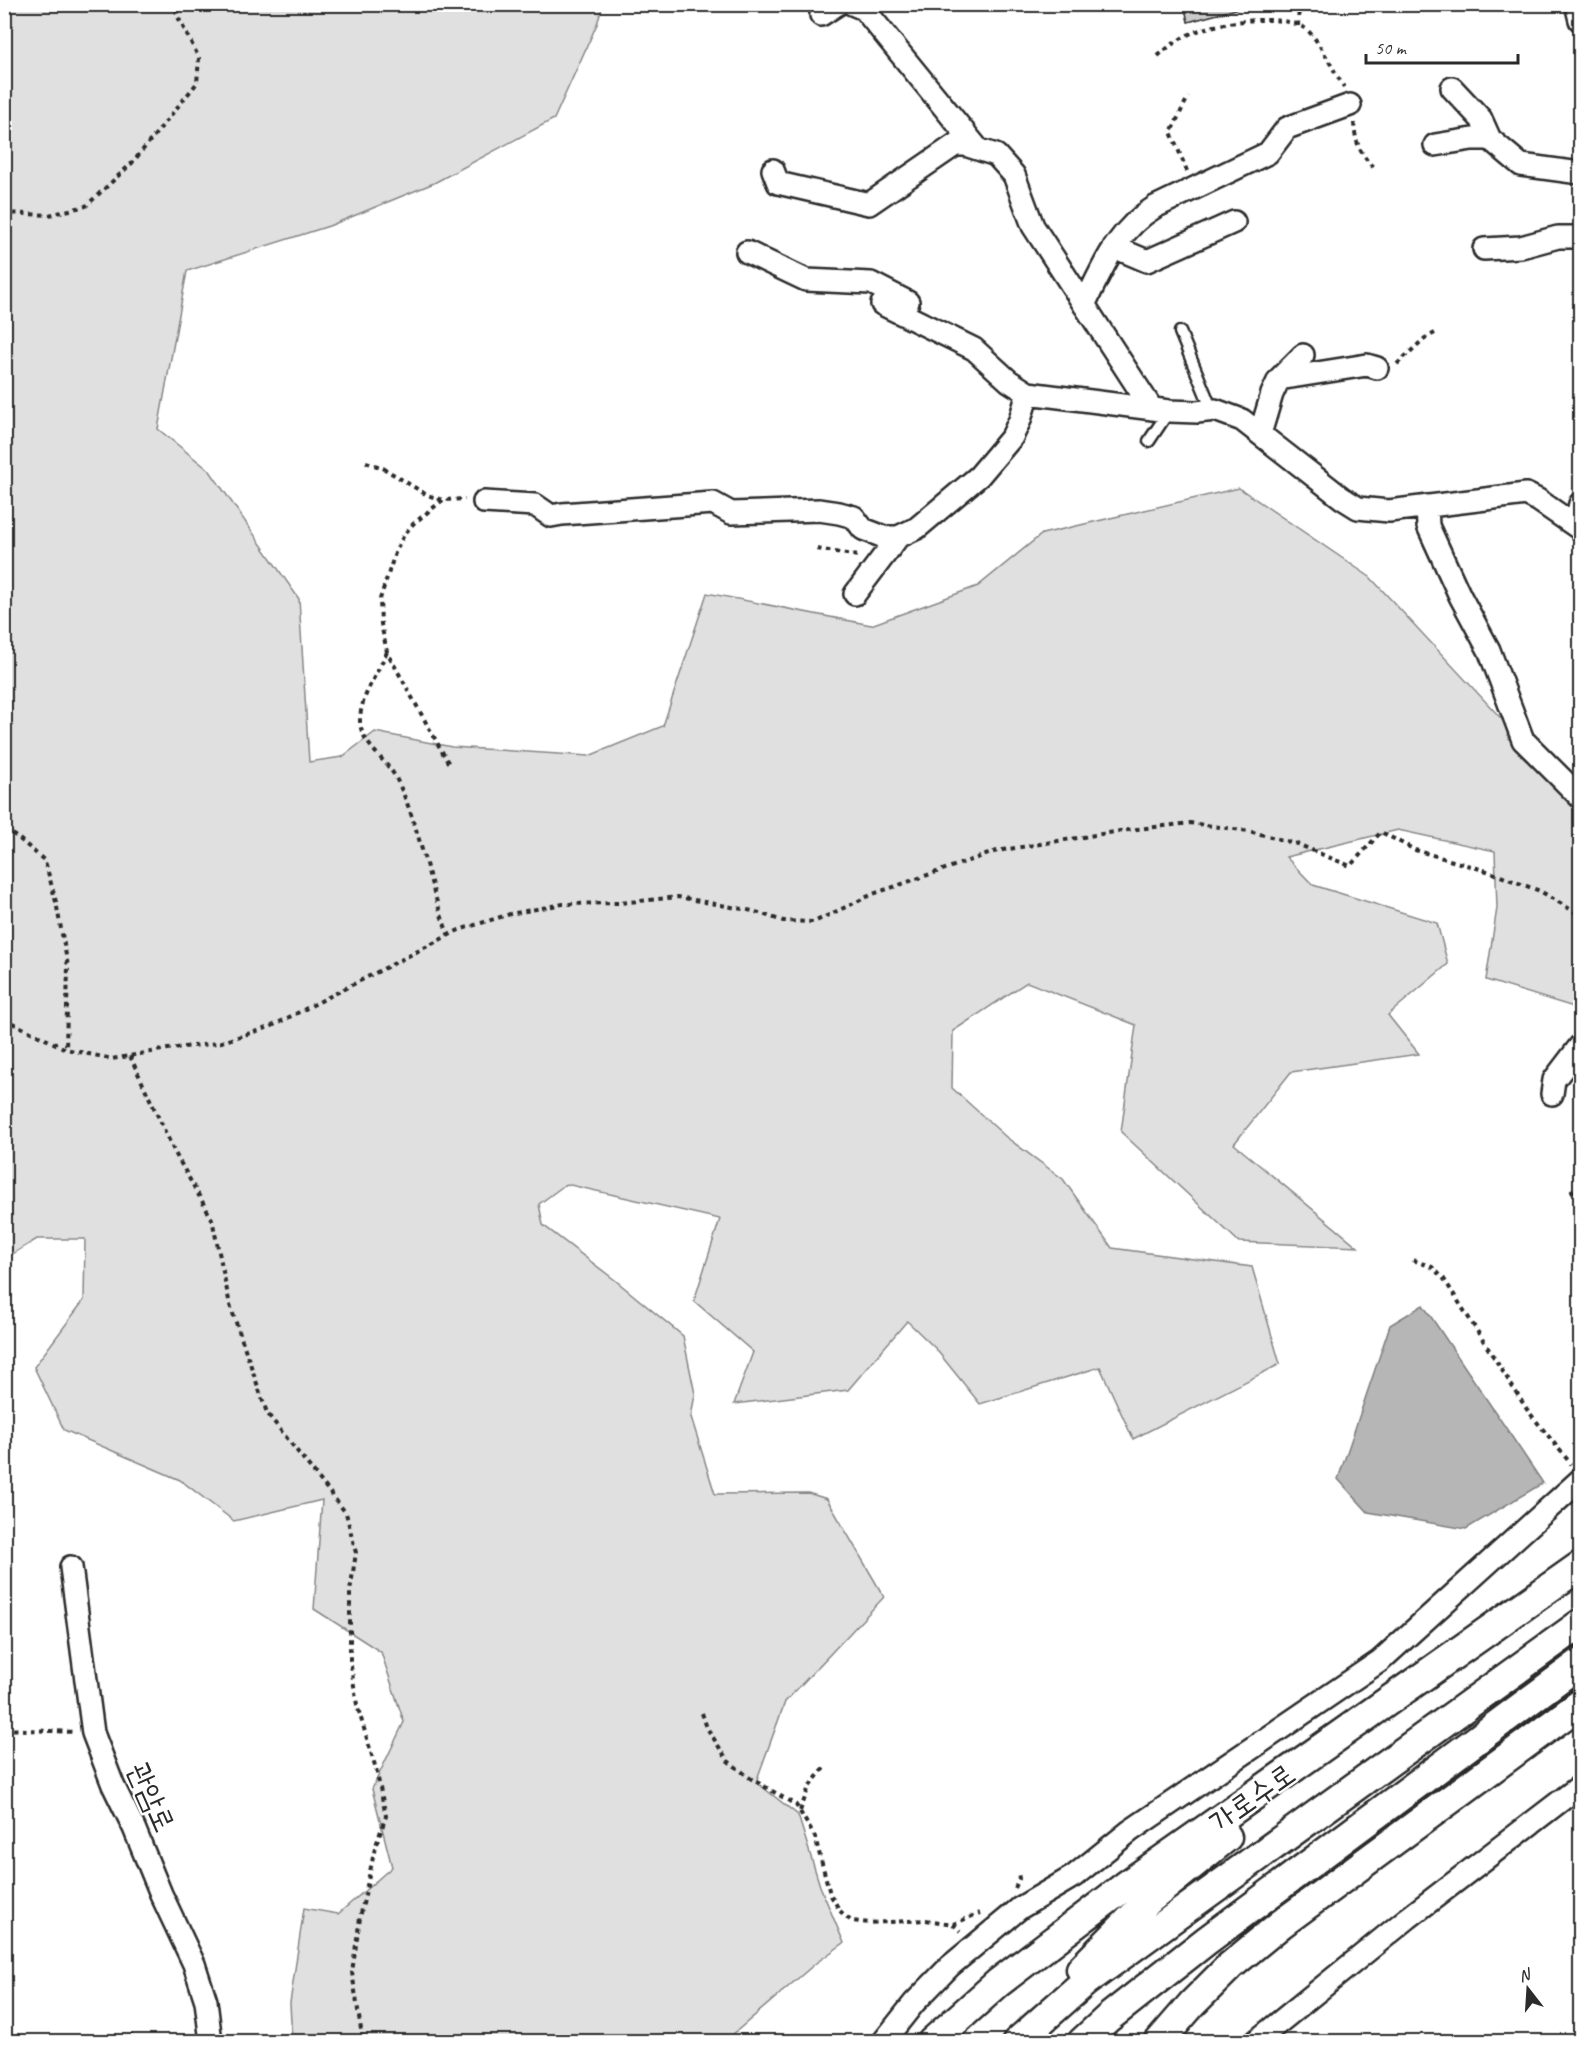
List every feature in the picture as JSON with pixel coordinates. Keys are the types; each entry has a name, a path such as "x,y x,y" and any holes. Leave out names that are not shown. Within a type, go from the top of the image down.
{"main road":[{"name":"가로수로","path":"932,2042 998,1983 1128,1884 1581,1566"},
{"name":"가로수로","path":"1016,2042 1085,1982 1581,1624"},
{"path":"1082,2042 1108,2018 1206,1941 1581,1663"},
{"path":"1160,2042 1192,2004 1230,1966 1281,1924 1581,1704"},
{"path":"1016,2042 1057,1994 1150,1899 1313,1772 1365,1718"}],"street":[{"path":"852,4 864,9 978,149"},
{"path":"1576,4 1581,20"},
{"path":"1452,88 1481,119 1490,139 1521,165 1581,173"},
{"path":"1084,304 1114,247 1138,217 1268,153 1287,128 1350,105"},
{"path":"1435,145 1472,139 1490,139"},
{"path":"773,170 778,183 869,204 955,145 965,145 996,154 1014,175 1032,226 1084,304 1161,410"},
{"path":"1114,247 1147,261 1234,222"},
{"path":"1484,249 1521,248 1558,237 1581,237"},
{"path":"747,252 806,280 871,283 974,337 988,361"},
{"path":"882,304 974,349 1009,381 1028,393 1161,410 1212,410 1242,420 1358,508 1389,511 1526,494 1580,529"},
{"path":"1260,434 1279,379 1303,355"},
{"path":"1279,379 1366,365 1377,368"},
{"path":"484,502 535,505 552,516 713,504 731,513 819,510 854,517 863,529 884,537 898,537 917,528 979,476 1012,437 1028,393"},
{"path":"1580,529 1579,508 1581,504"},
{"path":"1427,506 1428,526 1460,596 1490,650 1523,740 1581,797"},
{"path":"855,594 898,537"},
{"path":"1552,1094 1554,1080 1581,1046"},
{"path":"883,2042 950,1966 1020,1908 1074,1876 1130,1832 1380,1661 1577,1474"},
{"name":"관암로","path":"71,1567 93,1733 113,1785 194,1964 206,2001 211,2042"},
{"path":"1255,2042 1408,1918 1581,1786"}],"lane":[{"path":"1180,332 1212,410"},
{"path":"1149,441 1161,410"}],"path":[{"path":"4,213 49,214 86,206 132,163 197,83 199,58 177,15 176,4"},
{"path":"1298,26 1299,4"},
{"path":"1158,56 1191,33 1256,20 1286,22 1306,30 1315,39 1347,91 1355,139 1359,150 1373,167"},
{"path":"1188,97 1171,132 1195,188"},
{"path":"1377,368 1386,373 1425,338 1436,333"},
{"path":"366,462 397,476 413,488 443,500 484,502"},
{"path":"443,500 413,524 396,550 380,599 381,624 387,652 450,766"},
{"path":"817,549 880,560"},
{"path":"387,652 363,702 360,721 370,747 393,772 407,801 429,878 449,936"},
{"path":"4,1019 66,1049 112,1059 218,1043 270,1027 459,930 510,914 563,904 620,903 678,897 753,911 783,921 814,922 873,894 997,851 1120,831 1190,823 1249,831 1288,841 1350,866 1381,832 1414,850 1487,871 1540,891 1581,915"},
{"path":"4,830 16,836 45,861 56,902 68,966 66,1049"},
{"path":"130,1056 175,1153 212,1219 230,1305 267,1413 346,1513 356,1553 350,1591 350,1660 357,1705 376,1769 386,1816 375,1848 352,1972 363,2042"},
{"path":"1571,1190 1581,1204"},
{"path":"1413,1260 1432,1267 1444,1279 1528,1411 1577,1474"},
{"path":"702,1713 707,1728 728,1761 750,1778 796,1806 815,1837 830,1894 840,1911 851,1921 869,1923 926,1920 953,1924 978,1943"},
{"path":"5,1729 93,1733"},
{"path":"800,1812 809,1787 824,1768"}],"shaded area":[{"path":"4,5 603,5 597,24 554,119 434,183 329,226 187,271 158,429 210,471 299,599 309,762 342,757 375,732 452,747 589,756 663,726 707,593 871,625 978,586 1042,534 1239,488 1370,577 1536,756 1580,800 1580,1009 1486,980 1497,908 1495,851 1398,830 1286,857 1313,885 1437,923 1448,964 1388,1015 1419,1054 1291,1072 1234,1144 1358,1247 1239,1242 1121,1132 1136,1025 1027,982 953,1031 952,1088 1006,1137 1063,1179 1112,1248 1252,1267 1280,1364 1133,1439 1100,1367 980,1404 935,1348 907,1321 848,1390 734,1404 753,1352 694,1301 720,1219 566,1184 539,1204 543,1225 683,1336 695,1394 691,1417 715,1494 808,1493 827,1499 884,1597 785,1702 756,1782 798,1815 820,1886 844,1943 816,1963 725,2041 292,2041 290,2003 304,1908 338,1914 392,1867 372,1789 404,1722 381,1652 314,1609 322,1500 234,1521 180,1480 64,1430 34,1367 84,1300 85,1239 37,1239 11,1255 5,1253"},
{"path":"1423,1305 1543,1483 1466,1529 1368,1512 1338,1479 1390,1325"}],"building":[{"path":"1184,4 1255,4 1188,22"}]}
